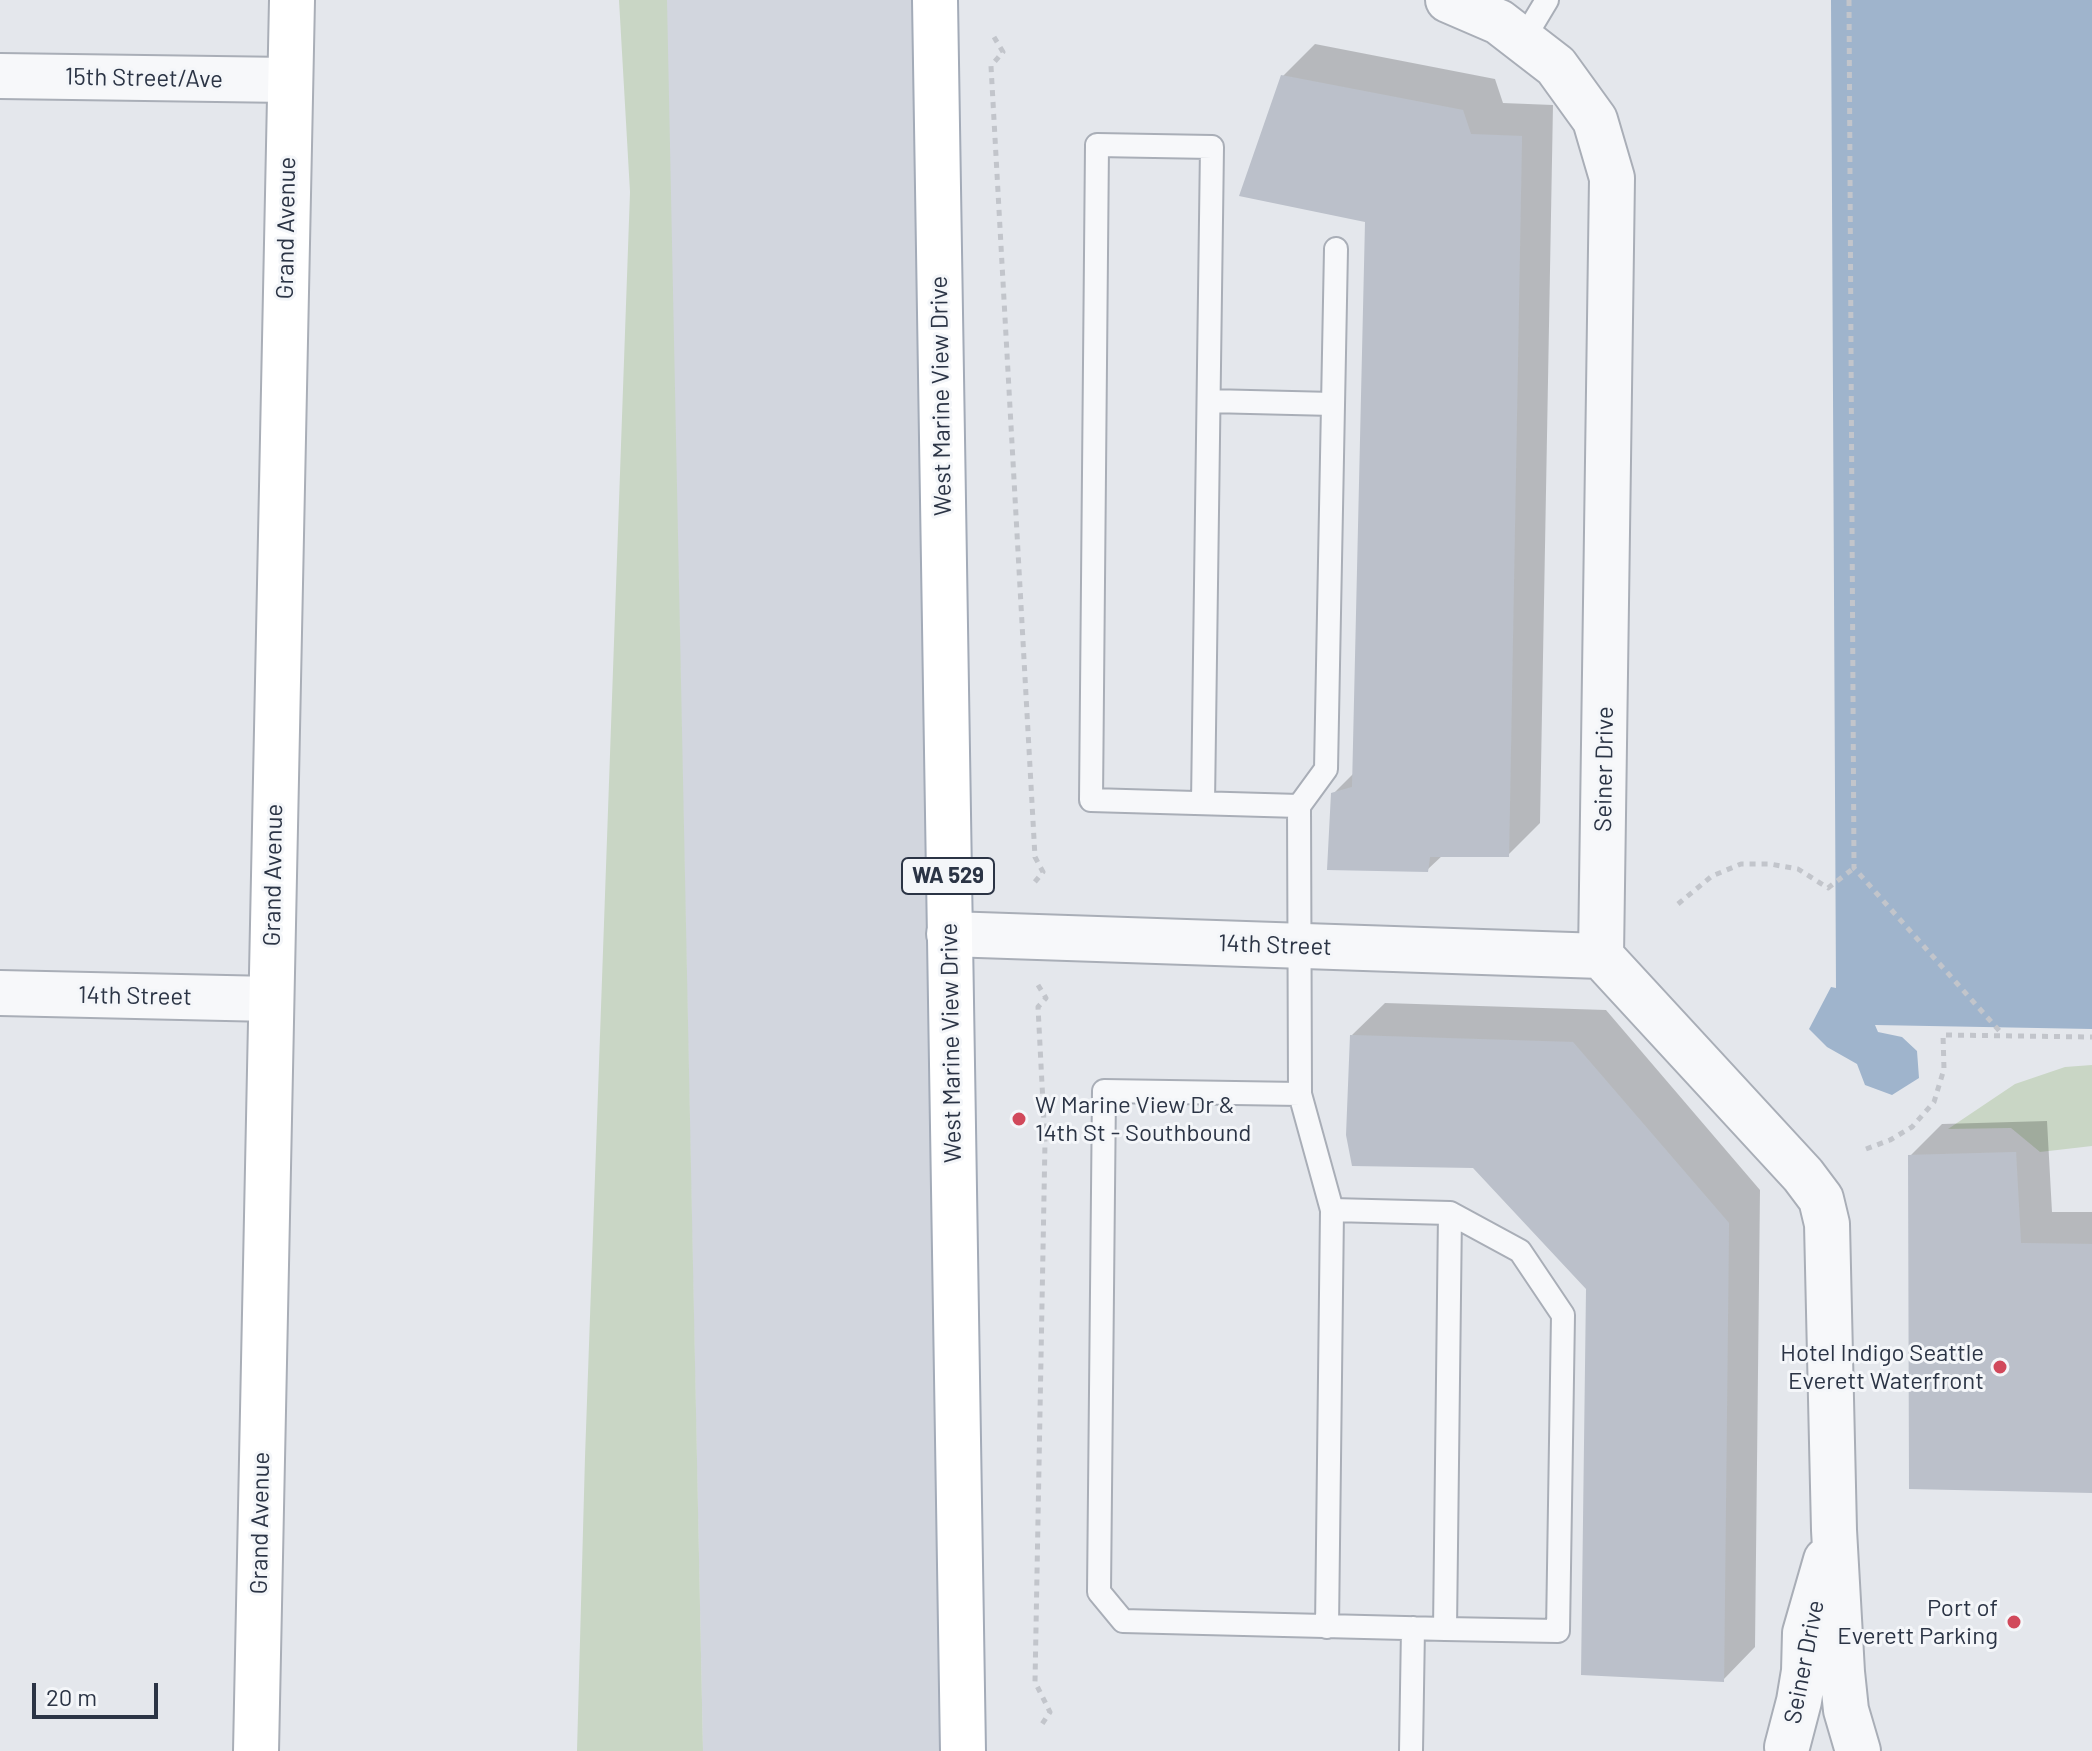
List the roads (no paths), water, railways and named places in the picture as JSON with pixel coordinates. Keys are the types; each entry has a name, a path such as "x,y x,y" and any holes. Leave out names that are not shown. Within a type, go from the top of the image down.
{"street":[{"name":"Grand Avenue","path":"256,1751 292,0"},
{"name":"West Marine View Drive","path":"935,0 963,1751"},
{"name":"Seiner Drive","path":"1448,0 1499,22 1556,66 1595,120 1612,178 1601,956 1803,1175 1821,1199 1827,1224 1834,1530 1846,1710 1858,1751"},
{"name":"15th Street/Ave","path":"0,76 289,80"},
{"name":"14th Street","path":"949,934 1601,956"},
{"name":"14th Street","path":"0,993 271,999"},
{"name":"Seiner Drive","path":"1783,1749 1799,1701 1805,1633 1834,1530"},
{"path":"1783,1749 1804,1741 1823,1740 1858,1751"}],"lane":[{"path":"1523,40 1547,0"},
{"path":"1203,803 1212,147 1097,145 1091,800 1299,806"},
{"path":"1327,1627 1332,1210 1300,1094 1299,806 1326,769 1336,249"},
{"path":"1209,401 1333,404"},
{"path":"1300,1094 1104,1091 1099,1592 1123,1621 1558,1631 1563,1315 1520,1251 1450,1213 1332,1210"},
{"path":"1445,1629 1450,1213"},
{"path":"1411,1751 1413,1628"}],"water":[{"path":"1831,0 2092,0 2092,1029 1875,1025 1878,1032 1902,1037 1917,1051 1919,1078 1892,1095 1865,1085 1857,1064 1827,1047 1809,1029 1831,987 1836,988"}],"place":[{"name":"W Marine View Dr & 14th St - Southbound","path":"1019,1119"},
{"name":"Hotel Indigo Seattle Everett Waterfront","path":"2000,1367"},
{"name":"Port of Everett Parking","path":"2014,1622"}]}
